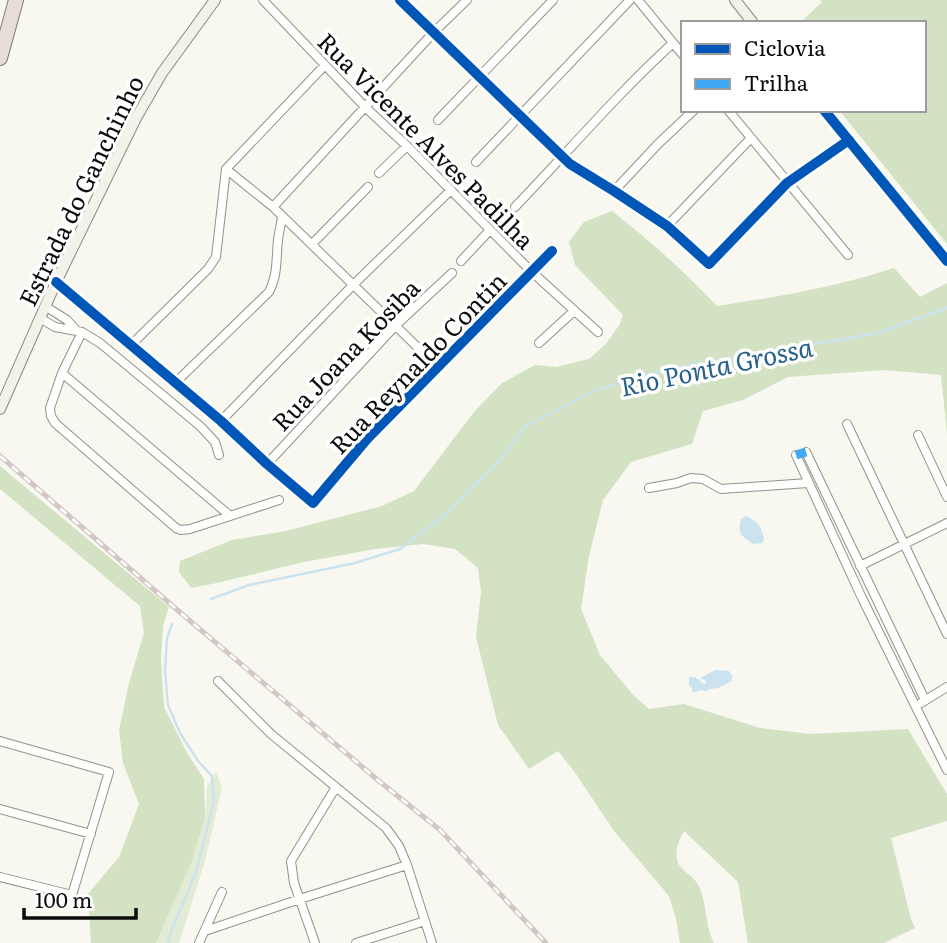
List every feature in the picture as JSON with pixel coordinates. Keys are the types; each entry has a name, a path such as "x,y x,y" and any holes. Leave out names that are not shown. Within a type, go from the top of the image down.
{"highway":[{"path":"0,58 16,0"}],"street":[{"name":"Estrada do Ganchinho","path":"0,409 45,306 136,118 162,73 215,0"},
{"name":"Rua Vicente Alves Padilha","path":"262,0 366,108 532,272 598,332"},
{"path":"400,0 570,164 667,226 709,264 787,183 849,140"},
{"path":"273,207 434,32 467,0"},
{"path":"438,120 553,0"},
{"path":"476,162 630,0"},
{"path":"638,0 681,53"},
{"path":"735,0 751,21"},
{"path":"515,207 645,68 673,43"},
{"path":"132,344 208,270 216,257 226,169 325,65"},
{"path":"614,191 692,112"},
{"path":"730,112 848,255"},
{"path":"826,112 947,261"},
{"path":"667,226 751,138"},
{"path":"379,173 407,146"},
{"path":"226,169 273,207 439,368"},
{"path":"312,244 368,187"},
{"path":"221,421 451,190"},
{"path":"176,382 269,292 276,273 282,216"},
{"path":"461,261 490,230"},
{"name":"Rua Reynaldo Contin","path":"267,464 313,503 367,439 552,251"},
{"name":"Rua Joana Kosiba","path":"267,464 396,325 452,272"},
{"path":"57,282 176,382 267,464"},
{"path":"45,306 100,343 200,426 215,442 219,455"},
{"path":"539,344 574,312"},
{"path":"40,318 55,327 79,331"},
{"path":"62,329 63,321 67,320"},
{"path":"79,331 50,408 51,416 55,423 176,528 190,529 279,499"},
{"path":"62,373 229,515"},
{"path":"847,424 947,634"},
{"path":"918,435 947,497"},
{"path":"806,452 925,700"},
{"path":"796,455 947,770"},
{"path":"649,488 691,478 703,479 721,489 808,483"},
{"path":"860,566 947,523"},
{"path":"218,681 271,734 386,828 400,846 432,943"},
{"path":"915,706 947,687"},
{"path":"0,741 109,772 72,895 0,877"},
{"path":"315,943 294,883 291,861 336,787"},
{"path":"0,809 91,834"},
{"path":"205,931 407,865"},
{"path":"200,943 222,892"},
{"path":"356,943 425,921"}],"green space":[{"path":"821,0 947,0 947,244 841,112 926,112 926,21 802,21"},
{"path":"612,211 666,256 717,306 829,286 894,268 920,297 947,283 947,434 941,375 884,370 788,377 743,400 703,411 692,444 631,462 603,500 589,556 581,609 600,655 634,696 649,709 684,704 760,728 810,734 908,729 947,794 947,821 891,838 915,928 884,943 748,943 738,882 684,831 677,850 678,863 695,880 700,890 714,943 680,943 669,896 614,831 558,751 529,769 498,725 476,637 481,592 478,568 455,549 423,544 375,549 191,588 179,572 180,561 232,540 286,531 382,506 414,491 474,412 502,383 535,365 556,367 589,359 606,344 623,315 575,265 569,242 584,222"},
{"path":"0,466 169,607 163,626 161,659 164,707 187,753 204,779 205,818 192,861 156,943 91,943 88,894 119,857 139,804 123,763 119,730 144,633 140,606 0,489"},
{"path":"216,772 222,787 205,861 179,943 156,943 192,861 205,819 207,787"}],"water":[{"path":"746,516 761,528 764,540 762,543 753,544 741,534 741,519"},
{"path":"715,670 729,671 732,681 707,691 692,691 689,677 706,684 706,681 700,678"}],"waterway":[{"name":"Rio Ponta Grossa","path":"211,599 249,585 355,563 400,549 446,514 498,463 524,427 597,390 690,365 874,334 947,308"},
{"name":"Rio Ponta Grossa","path":"168,943 196,872 214,801 212,776 198,761 180,733 168,705 165,671 167,638 172,624"}],"railway":[{"path":"0,456 182,614 440,830 546,943"}],"marked path":[{"path":"796,455 806,452"}],"cycle path":[{"path":"400,0 570,164 667,226 709,264 787,183 849,140"},
{"path":"826,112 947,261"},
{"path":"56,282 221,421 313,503 367,439 552,251"}]}
